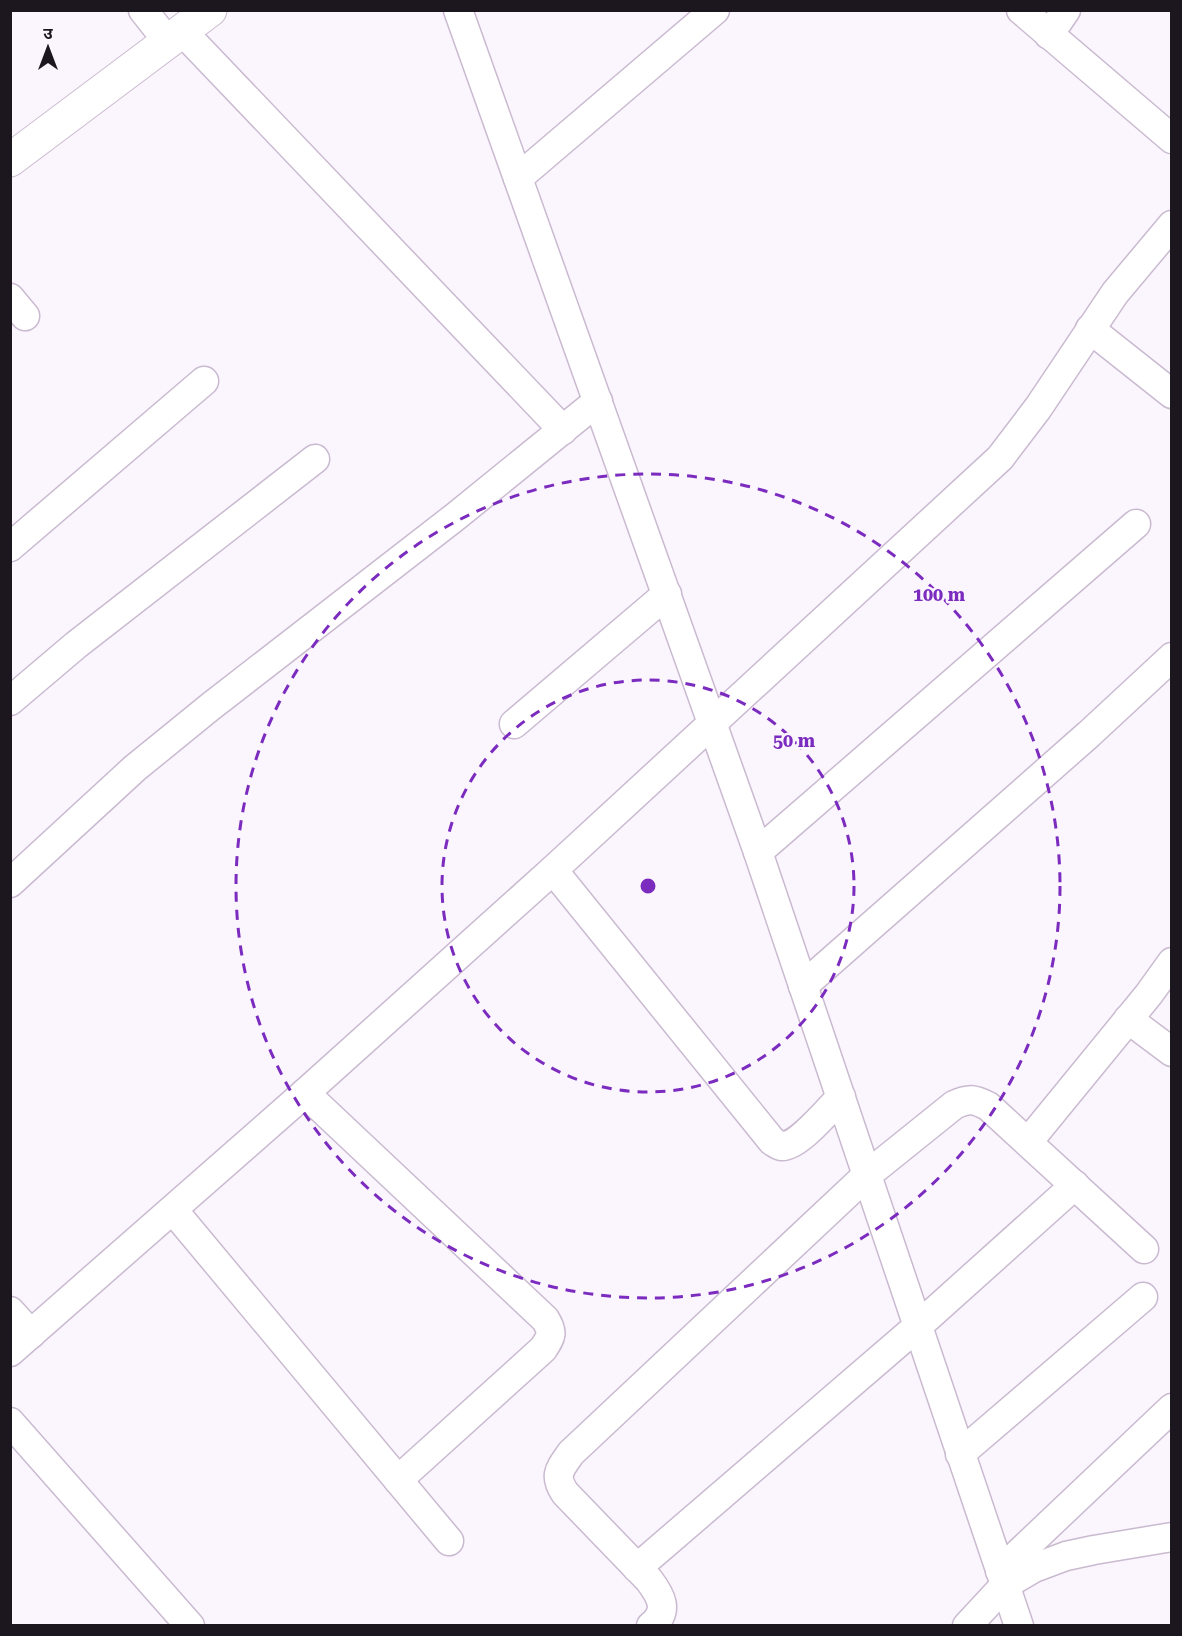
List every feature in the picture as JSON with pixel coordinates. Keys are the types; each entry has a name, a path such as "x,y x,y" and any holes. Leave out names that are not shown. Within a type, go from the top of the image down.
{"street":[{"path":"143,10 176,37 563,430"},
{"path":"10,160 210,10"},
{"path":"458,10 758,852 1019,1626"},
{"path":"518,178 715,10"},
{"path":"1021,10 1172,139"},
{"path":"1049,35 1066,10"},
{"path":"10,1311 21,1343 305,1093 553,870 1000,458 1027,424 1114,293 1172,225"},
{"path":"1090,329 1172,394"},
{"path":"10,547 204,381"},
{"path":"10,883 135,768 455,517 598,401"},
{"path":"10,701 76,645 315,459"},
{"path":"758,852 1136,524"},
{"path":"514,724 667,594"},
{"path":"803,986 1089,735 1172,657"},
{"path":"553,870 772,1141 781,1146 798,1139 841,1097"},
{"path":"1028,1142 1172,962"},
{"path":"1128,1019 1172,1052"},
{"path":"305,1093 545,1319 551,1328 550,1338 543,1349 398,1480"},
{"path":"651,1626 663,1610 660,1595 565,1493 558,1484 558,1471 571,1453 867,1175 954,1105 967,1099 988,1106 1144,1249"},
{"path":"637,1568 918,1326 1075,1185"},
{"path":"173,1210 449,1540"},
{"path":"960,1454 1143,1297"},
{"path":"967,1626 1002,1578 1172,1408"},
{"path":"10,1422 190,1626"},
{"path":"1002,1578 1065,1557 1172,1538"}]}
